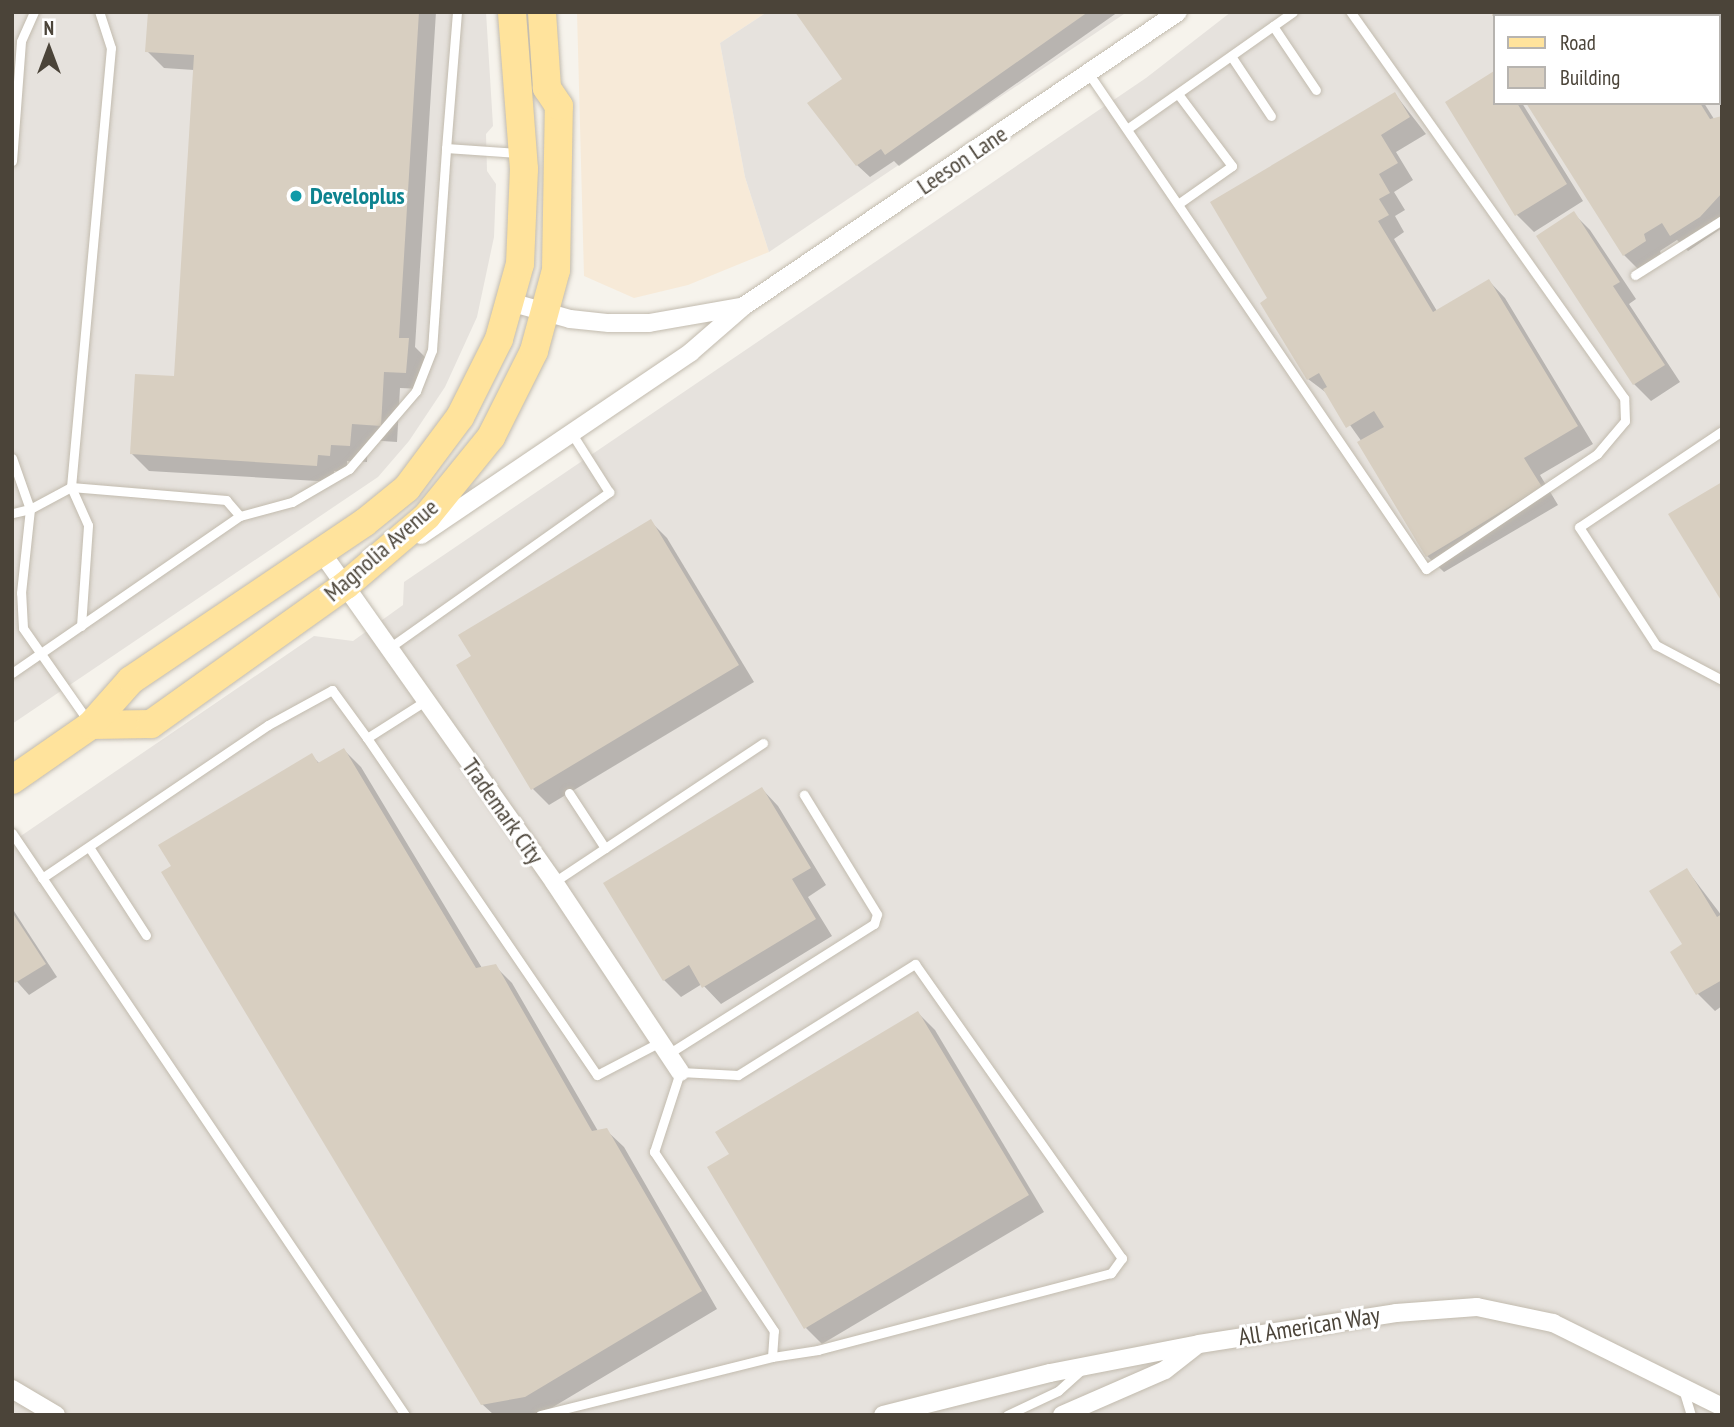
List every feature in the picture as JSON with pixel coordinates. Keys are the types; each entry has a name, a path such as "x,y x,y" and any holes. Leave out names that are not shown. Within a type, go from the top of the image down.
{"main road":[{"name":"Magnolia Avenue","path":"12,780 92,725 131,680 322,554 407,488 460,417 499,338 520,264 523,154 512,12"},
{"name":"Magnolia Avenue","path":"92,725 151,724 346,585 427,516 491,437 534,351 556,270 559,106 547,88 542,12"},
{"path":"559,106 565,83 560,12"}],"street":[{"name":"Leeson Lane","path":"346,585 691,352 744,306 1178,12"},
{"name":"Leeson Lane","path":"510,302 545,312 609,323 649,323 744,306"},
{"name":"Trademark City","path":"322,554 554,882 680,1072"},
{"name":"All American Way","path":"883,1415 1086,1366 1199,1344 1396,1313 1477,1307 1553,1323 1682,1384 1722,1407"},
{"path":"1062,1415 1166,1370 1199,1344"},
{"path":"12,1389 56,1415"}],"lane":[{"path":"12,161 21,41 34,12"},
{"path":"81,626 88,525 71,487 111,48 99,12"},
{"path":"12,673 240,516 292,502 349,469 416,391 432,351 457,12"},
{"path":"1127,129 1293,12"},
{"path":"1089,74 1426,569 1597,454 1625,421 1624,398 1351,12"},
{"path":"1273,26 1316,90"},
{"path":"1231,56 1271,116"},
{"path":"1178,94 1232,166 1178,204"},
{"path":"446,148 523,154"},
{"path":"1635,275 1722,220"},
{"path":"1722,431 1579,527 1656,645 1722,680"},
{"path":"389,648 609,492 572,434"},
{"path":"12,458 30,509 16,592 23,628 92,725"},
{"path":"12,513 30,509 71,487 226,500 240,516"},
{"path":"42,878 268,725 332,690 597,1075 664,1048 874,924 877,914 804,795"},
{"path":"367,738 425,701"},
{"path":"554,882 764,743"},
{"path":"569,793 605,848"},
{"path":"12,833 405,1415"},
{"path":"89,846 146,935"},
{"path":"540,1415 772,1357 818,1350 1111,1273 1122,1258 915,964 738,1075 680,1072 654,1152 774,1331 772,1357"},
{"path":"1007,1415 1058,1391 1086,1366"},
{"path":"1682,1384 1690,1415"}],"shaded area":[{"path":"12,12 486,12 493,126 486,134 487,171 496,184 494,237 477,317 445,387 409,441 378,477 12,724"},
{"path":"577,12 767,12 720,43 745,177 769,252 688,285 634,298 584,276"},
{"path":"767,12 1127,12 769,252 745,177 720,43"},
{"path":"1231,12 1722,12 1722,1415 12,1415 12,842 314,636 353,641 403,605 404,582 1146,78"}],"building":[{"name":"Developlus","path":"148,12 419,12 399,338 409,338 406,373 384,372 381,426 352,424 350,446 331,445 330,456 318,455 317,466 130,454 135,374 174,376 194,55 145,52"},
{"path":"795,12 1088,12 885,155 881,149 856,166 807,103 842,79"},
{"path":"1492,12 1642,12 1642,14"},
{"path":"1492,72 1492,105 1518,105 1567,184 1515,216 1445,102"},
{"path":"1395,92 1410,117 1381,135 1398,163 1379,174 1390,193 1379,199 1389,215 1378,221 1433,312 1489,279 1578,426 1524,458 1542,487 1426,557 1357,442 1384,427 1374,411 1346,428 1323,389 1327,387 1319,373 1307,380 1260,303 1267,298 1210,202"},
{"path":"1527,105 1701,105 1710,119 1722,116 1722,193 1700,217 1670,236 1662,223 1644,234 1646,241 1623,256"},
{"path":"1574,211 1620,282 1613,286 1665,365 1633,385 1536,236"},
{"path":"1722,482 1722,602 1668,514"},
{"path":"651,519 739,665 531,790 456,665 471,656 458,635"},
{"path":"344,748 476,968 496,964 592,1131 607,1128 702,1291 525,1397 481,1405 161,872 171,866 158,845 312,753 318,763"},
{"path":"762,787 811,868 792,879 816,919 702,988 689,965 663,981 603,883"},
{"path":"1687,868 1717,917 1722,914 1722,980 1696,995 1670,952 1682,944 1649,891"},
{"path":"12,912 46,964 15,983 12,979"},
{"path":"918,1011 1029,1195 804,1329 707,1167 729,1154 715,1132"}],"place":[{"name":"Developlus","path":"296,196"}]}
